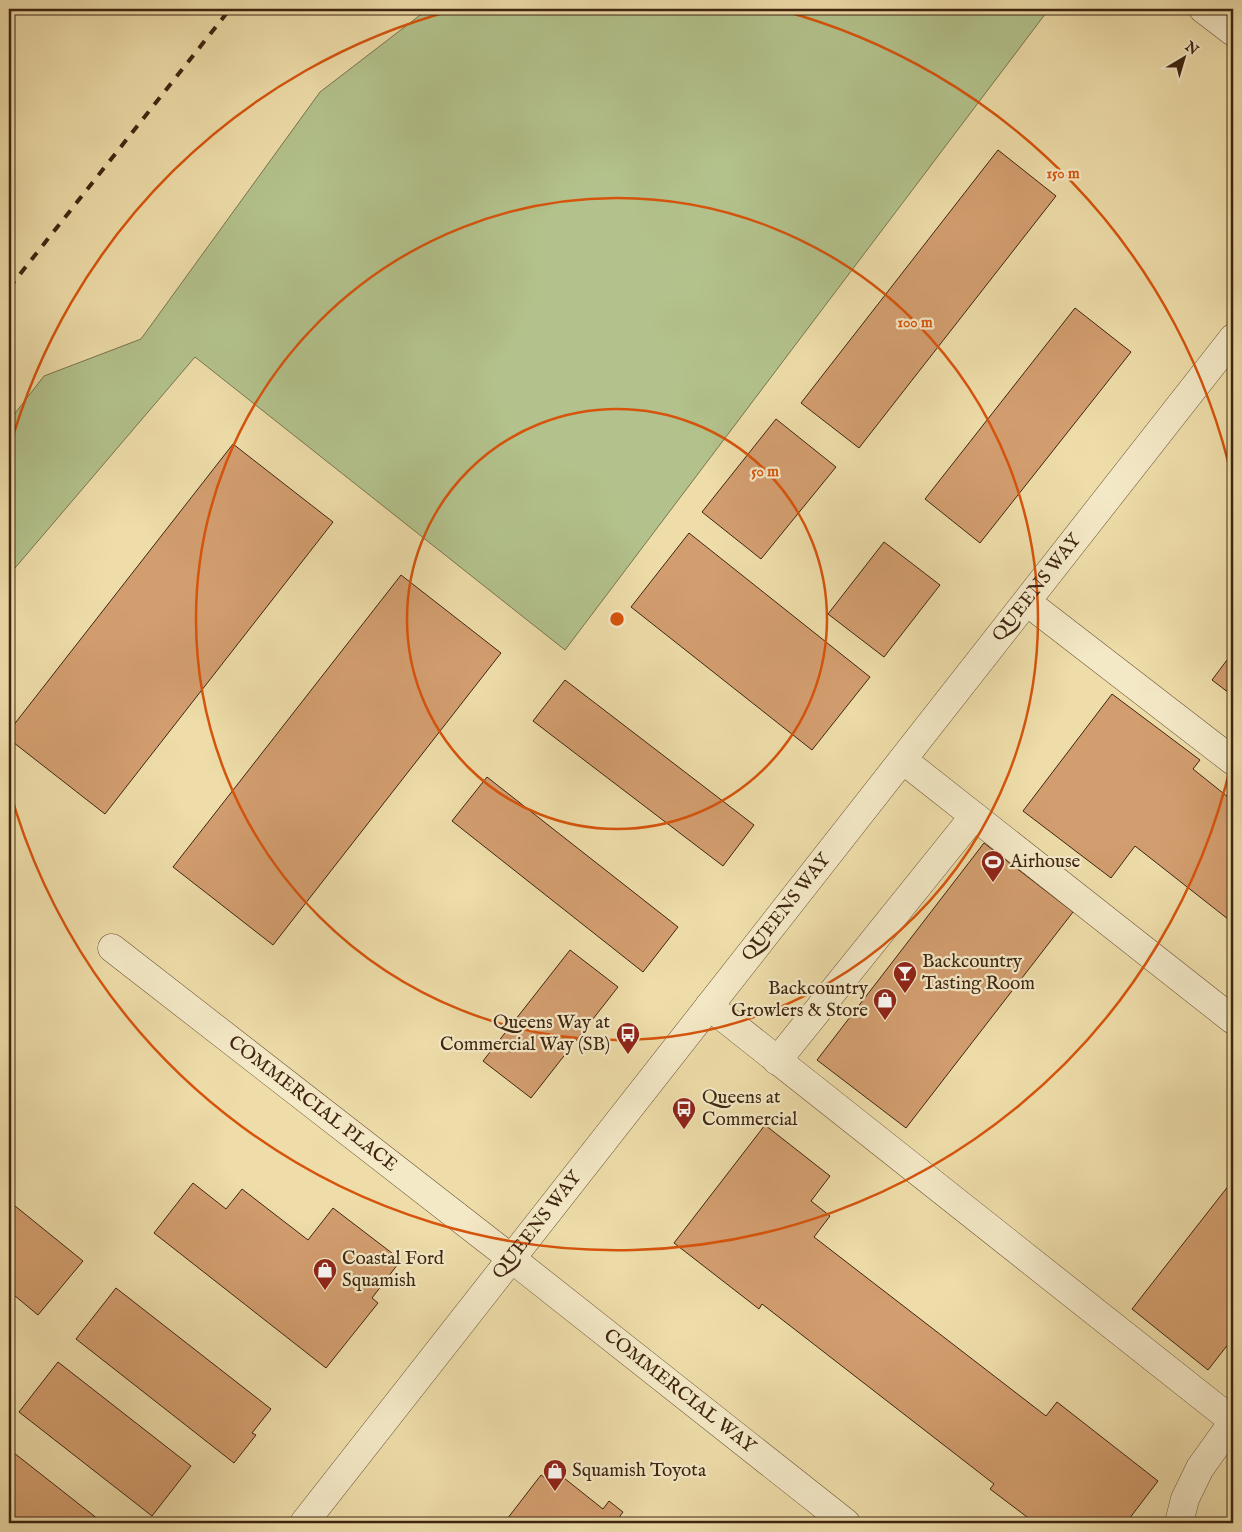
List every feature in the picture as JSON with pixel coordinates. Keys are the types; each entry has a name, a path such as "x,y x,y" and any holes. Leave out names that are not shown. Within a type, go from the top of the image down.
{"street":[{"path":"1203,9 1233,32"},
{"name":"QUEENS WAY","path":"304,1523 1233,338"},
{"path":"1027,602 1233,761"},
{"path":"904,760 1233,1020"},
{"path":"777,1061 974,816"},
{"name":"COMMERCIAL PLACE","path":"112,948 512,1259"},
{"path":"709,1006 1233,1422 1200,1468 1185,1499 1179,1523"},
{"name":"COMMERCIAL WAY","path":"512,1259 846,1523"}],"green space":[{"path":"428,9 1049,9 565,650 195,357 9,575 9,421 44,376 141,339 320,92"}],"building":[{"path":"998,150 1056,196 859,448 801,403"},
{"path":"1075,308 1131,352 980,543 925,499"},
{"path":"776,419 836,467 761,559 702,512"},
{"path":"233,444 333,522 105,814 9,739 9,731"},
{"path":"689,533 870,677 812,750 631,607"},
{"path":"884,542 940,585 884,657 828,614"},
{"path":"401,575 501,653 273,945 173,867"},
{"path":"1233,652 1233,696 1212,680"},
{"path":"565,680 754,825 723,866 533,721"},
{"path":"1112,694 1200,760 1193,769 1233,801 1233,923 1135,846 1111,878 1023,811"},
{"path":"487,777 678,927 643,972 452,821"},
{"path":"984,843 1073,912 906,1128 817,1060"},
{"path":"570,950 618,987 531,1098 483,1061"},
{"path":"765,1125 830,1176 811,1201 830,1216 814,1237 1046,1416 1057,1402 1158,1481 1126,1523 1035,1523 990,1489 994,1484 762,1304 759,1309 674,1243"},
{"path":"1233,1180 1233,1338 1208,1370 1132,1309"},
{"path":"193,1183 226,1209 242,1189 308,1240 333,1208 401,1260 372,1298 378,1303 326,1368 154,1233"},
{"path":"9,1201 83,1261 38,1315 9,1291"},
{"path":"116,1288 271,1409 252,1433 256,1435 234,1463 76,1339"},
{"path":"58,1362 191,1466 152,1516 19,1412"},
{"path":"9,1449 103,1523 9,1523"},
{"name":"Squamish Toyota","path":"559,1474 603,1509 609,1501 623,1512 618,1519 623,1523 504,1523 541,1475 552,1483"}],"railway":[{"path":"9,288 230,9"}],"place":[{"name":"Airhouse","path":"993,883"},
{"name":"Backcountry Tasting Room","path":"905,994"},
{"name":"Backcountry Growlers & Store","path":"885,1021"},
{"name":"Queens Way at Commercial Way (SB)","path":"628,1055"},
{"name":"Queens at Commercial","path":"684,1130"},
{"name":"Coastal Ford Squamish","path":"325,1291"},
{"name":"Squamish Toyota","path":"555,1492"}]}
